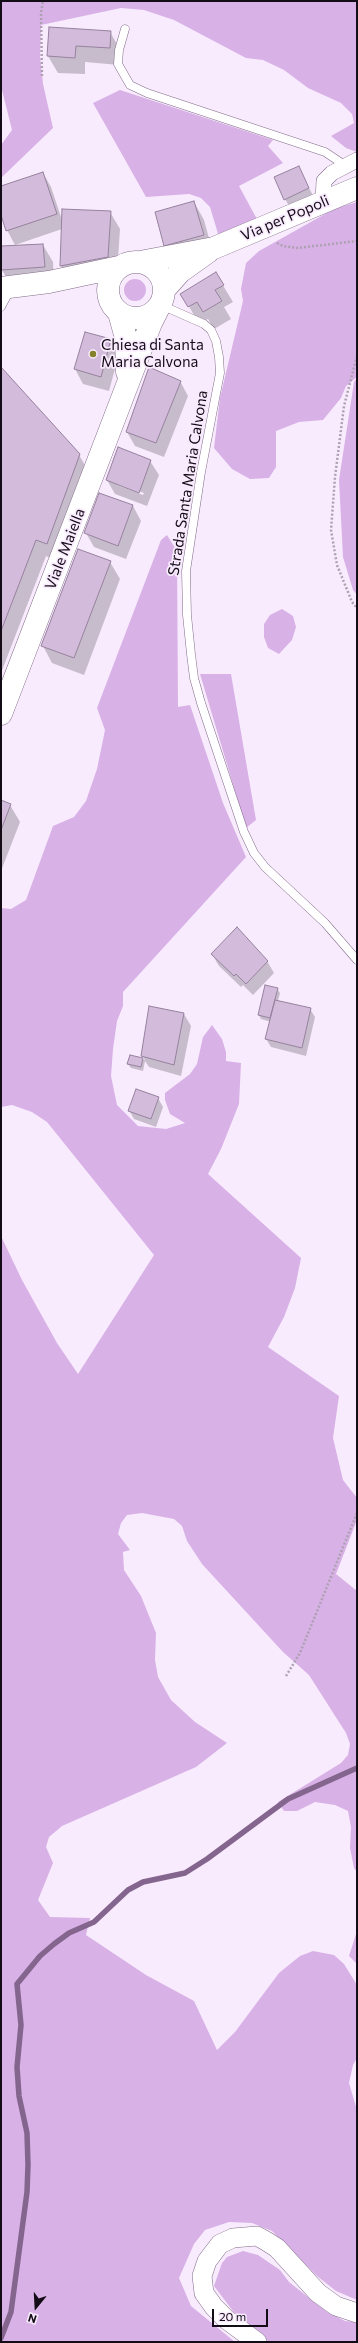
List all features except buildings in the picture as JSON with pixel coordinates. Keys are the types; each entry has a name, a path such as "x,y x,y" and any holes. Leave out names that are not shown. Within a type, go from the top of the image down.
{"main road":[{"name":"Via per Popoli","path":"162,297 180,272 214,248 357,188"},
{"name":"Via per Popoli","path":"140,262 214,248"},
{"path":"7,287 49,282 118,267 132,262 140,262 150,265 158,273 162,297 148,315 141,318 134,318 114,306 100,291 90,287 49,282"},
{"path":"114,306 108,282 118,267"},
{"name":"Viale Maiella","path":"1,714 162,297"},
{"name":"Viale Maiella","path":"114,306 126,338 128,383"}],"street":[{"path":"323,201 324,181 332,173 351,163"},
{"path":"257,2342 227,2320 214,2307 204,2293 202,2276 206,2261 220,2244 233,2238 257,2236 266,2240 277,2248 318,2294 336,2306 357,2314"}],"lane":[{"path":"125,29 119,50 118,64 130,85 146,93 325,152 351,163"},
{"path":"1,307 7,287"},
{"name":"Strada Santa Maria Calvona","path":"162,297 208,327 216,341 219,357 220,373 201,472 186,571 187,614 191,654 194,678 201,703 244,832 254,853 265,867 325,923 357,960"}],"path":[{"path":"42,76 41,19 43,1"},
{"path":"263,227 270,238 283,246 298,248 357,241"},
{"path":"357,356 344,406 335,477 331,530 336,566 352,602 357,608"},
{"path":"286,1676 300,1653 357,1514"}],"shaded area":[{"path":"1,1 357,1 357,152 346,148 331,136 354,123 352,114 341,103 308,88 284,70 263,60 246,58 174,20 144,10 121,8 41,25 40,56 43,84 53,128 1,178 1,145 12,130 1,86"},
{"path":"120,90 273,140 268,146 283,163 239,186 258,221 219,237 210,207 201,198 189,194 146,197 93,103"},
{"path":"357,202 357,377 346,386 341,398 323,420 299,422 276,431 276,467 269,478 250,479 232,469 214,448 220,398 243,301 241,289 246,263 259,251 334,209"},
{"path":"135,279 143,282 146,290 143,298 135,301 127,298 124,290 127,282"},
{"path":"357,378 357,595 353,590 343,557 339,480 354,382"},
{"path":"167,535 177,551 178,707 190,705 223,803 246,857 123,992 123,1006 117,1021 111,1076 117,1105 138,1126 166,1129 185,1123 170,1114 165,1100 165,1093 190,1074 197,1064 203,1037 212,1025 222,1039 226,1052 226,1061 241,1063 239,1104 221,1149 208,1174 301,1258 295,1288 284,1317 268,1347 339,1396 333,1438 343,1480 357,1498 357,1520 336,1574 357,1591 357,1872 354,1868 350,1848 351,1827 348,1811 335,1805 315,1802 297,1811 284,1811 278,1802 341,1763 348,1755 350,1744 346,1733 309,1675 283,1652 202,1564 187,1541 182,1526 174,1519 142,1513 127,1515 121,1523 118,1534 130,1550 123,1552 124,1570 141,1596 156,1633 155,1660 158,1677 171,1700 195,1722 227,1743 196,1767 62,1826 49,1837 46,1847 53,1863 38,1900 50,1917 90,1918 86,1935 146,1975 194,2001 217,2050 235,2032 279,1973 300,1956 313,1951 334,1955 344,1964 357,1985 357,2058 353,2065 349,2083 357,2110 357,2300 336,2291 317,2276 272,2231 252,2223 229,2222 205,2230 194,2244 179,2278 191,2306 235,2342 1,2342 1,1236 22,1280 57,1343 78,1374 154,1255 47,1122 32,1112 12,1105 1,1107 1,908 11,909 26,900 53,826 74,817 86,801 97,769 105,730 97,708 161,540"},
{"path":"282,609 293,616 296,627 292,640 279,654 268,648 264,637 264,624 270,615"},
{"path":"200,674 231,674 256,820 246,828"},
{"path":"357,1931 357,1964 349,1956"},
{"path":"243,2251 258,2255 280,2270 289,2282 327,2312 345,2321 357,2322 357,2342 268,2342 236,2315 214,2286 222,2263 227,2257"}],"waterway":[{"path":"1,2338 11,2312 27,2192 27,2133 19,2096 17,2067 21,2025 17,1984 40,1956 54,1944 69,1933 94,1922 128,1890 143,1882 185,1873 207,1859 288,1799 357,1768"}],"place":[{"name":"Chiesa di Santa Maria Calvona","path":"93,354"}]}
